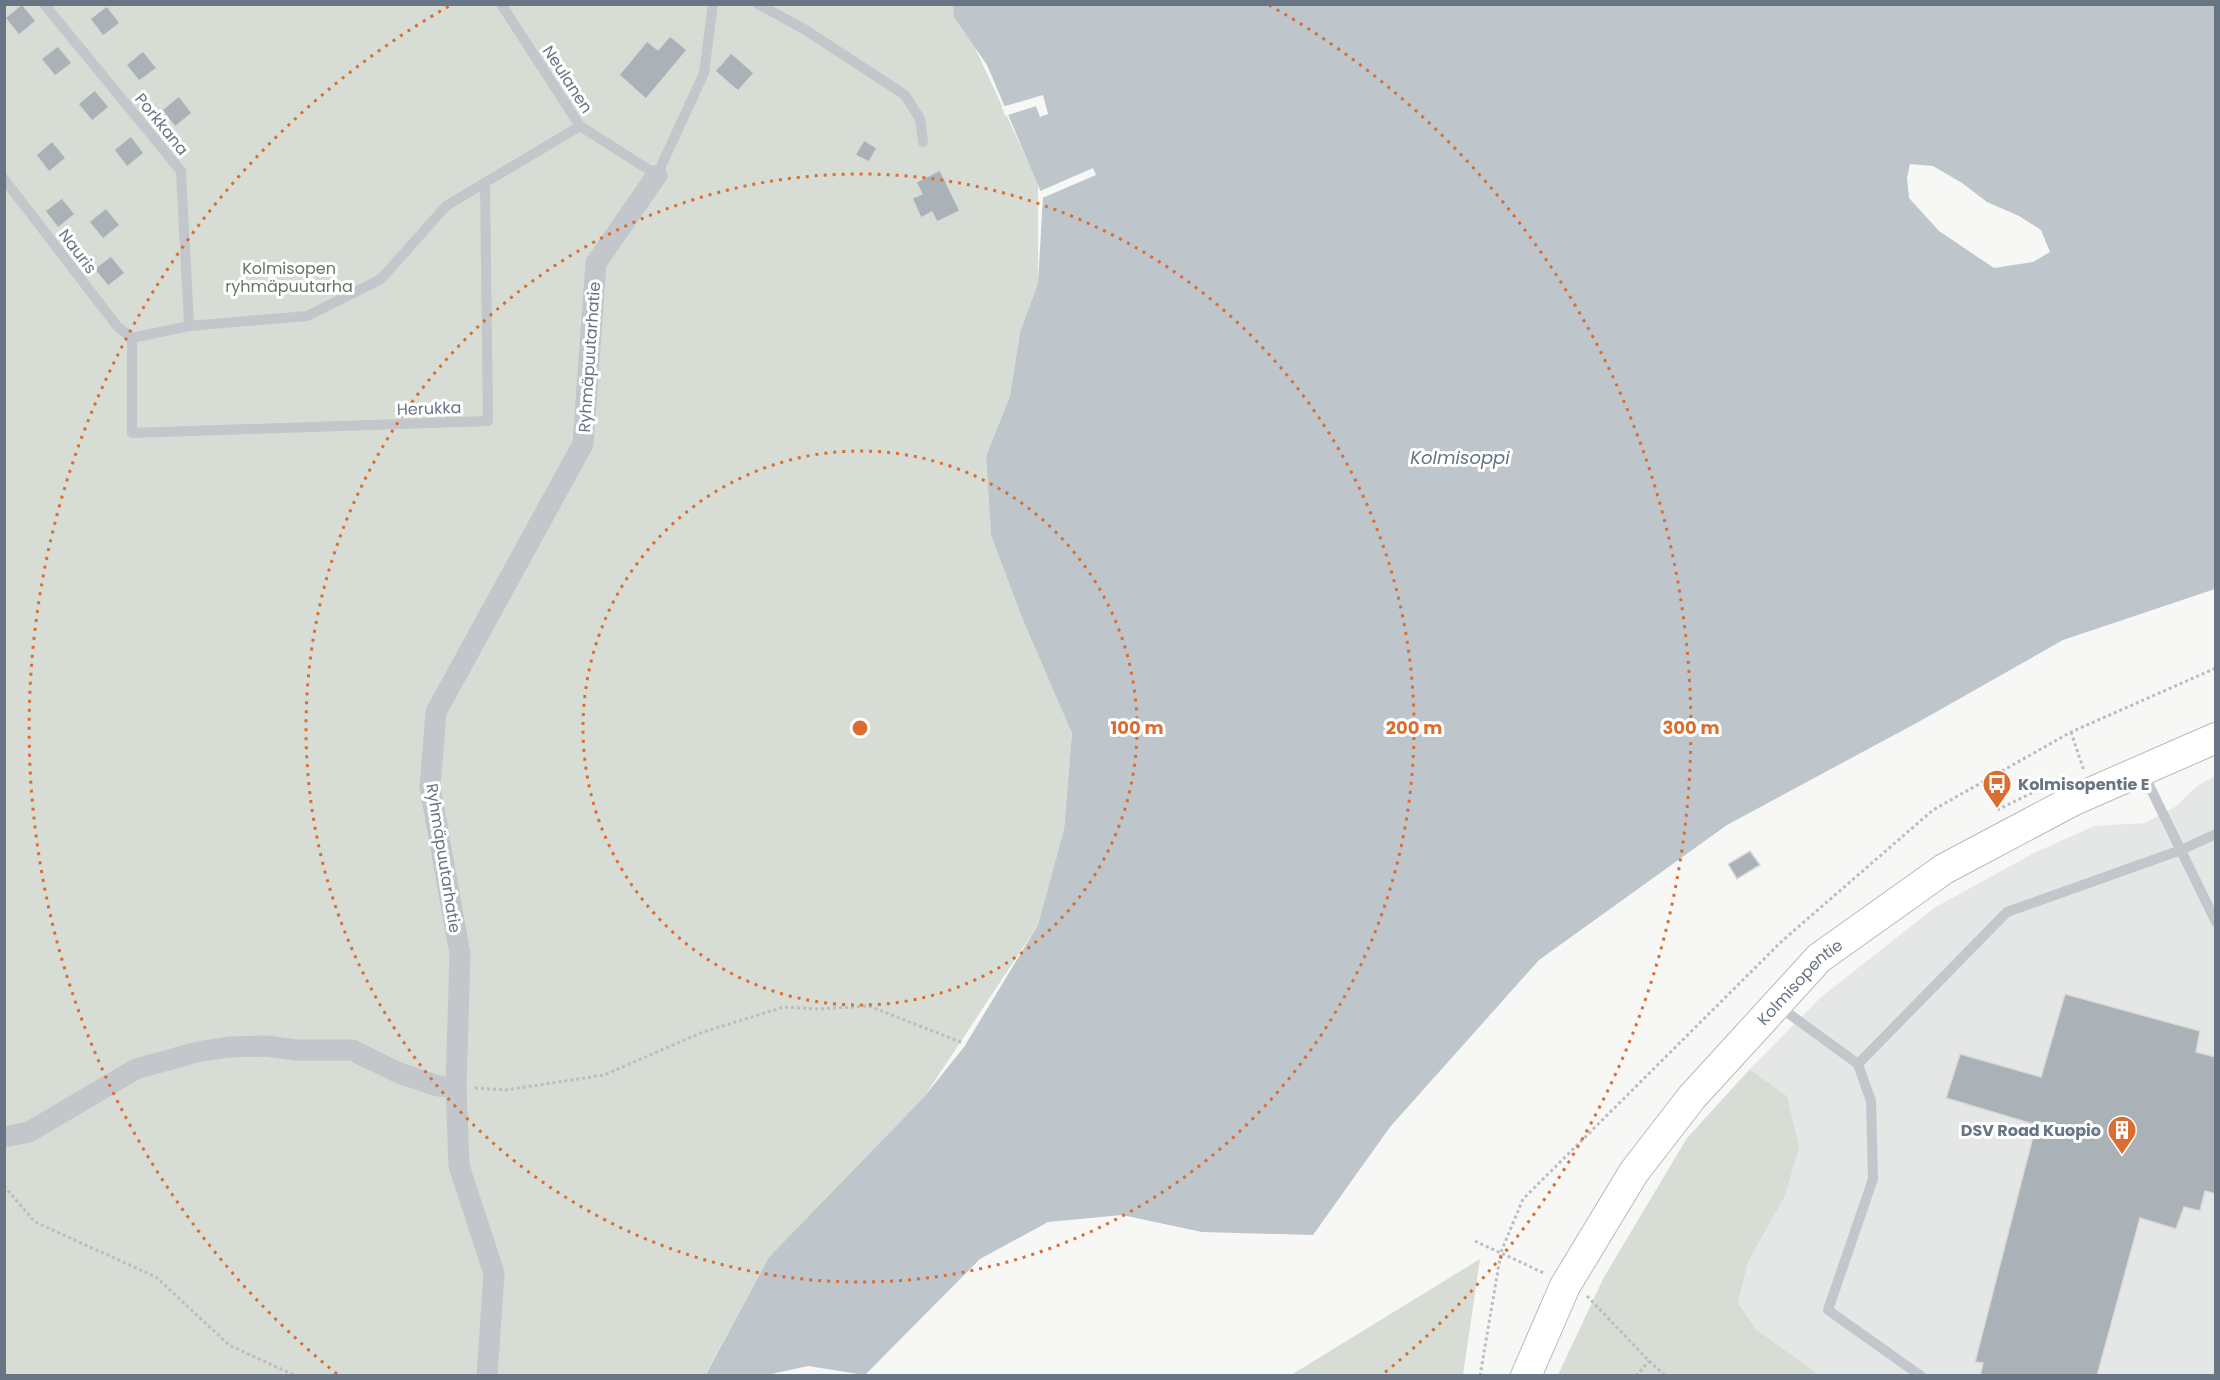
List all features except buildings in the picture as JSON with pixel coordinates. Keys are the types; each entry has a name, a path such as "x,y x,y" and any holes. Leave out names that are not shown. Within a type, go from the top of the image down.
{"main road":[{"name":"Kolmisopentie","path":"1526,1376 1565,1286 1634,1172 1692,1097 1819,958 1944,868 2074,800 2216,738"}],"street":[{"name":"Ryhmäpuutarhatie","path":"487,1376 494,1273 459,1166 456,1087 460,954 430,786 436,712 583,444 596,263 657,175"},
{"path":"4,1137 28,1132 136,1069 197,1052 229,1047 266,1046 296,1050 352,1050 399,1073 438,1086 456,1087"}],"lane":[{"name":"Porkkana","path":"44,4 181,171 189,326"},
{"name":"Neulanen","path":"501,4 580,126 657,175"},
{"path":"657,175 704,73 713,4"},
{"path":"758,4 804,29 905,95 920,119 923,142"},
{"path":"132,338 189,326 307,316 381,279 446,206 580,126"},
{"name":"Nauris","path":"4,179 117,326 132,338"},
{"name":"Herukka","path":"132,338 132,433 488,421 485,183"},
{"path":"2142,770 2216,922"},
{"path":"1858,1065 2007,912 2181,850 2216,834"},
{"path":"1777,1005 1858,1065 1870,1101 1873,1179 1828,1310 1921,1376"}],"path":[{"path":"2072,732 2084,772"},
{"path":"1997,810 2044,788"},
{"path":"456,1087 506,1090 604,1075 703,1032 784,1008 869,1006 963,1043"},
{"path":"4,1186 35,1222 156,1277 229,1345 296,1376"},
{"path":"1480,1376 1501,1252 1523,1199"},
{"path":"1475,1241 1547,1275"},
{"path":"1586,1296 1648,1361 1666,1376"},
{"path":"1636,1376 1648,1361"}],"shaded area":[{"path":"2215,776 2215,1375 1819,1375 1756,1329 1738,1303 1748,1262 1784,1198 1787,1096 1750,1069 1820,998 1934,908 2032,854 2094,826 2145,823 2175,807 2197,786"}],"green space":[{"name":"Kolmisopen ryhmäpuutarha","path":"5,5 955,5 1038,183 1038,283 1020,332 1010,396 986,456 991,535 1072,733 1064,829 1038,925 924,1097 769,1257 705,1375 5,1376"},
{"path":"1750,1069 1787,1096 1799,1148 1784,1198 1748,1262 1738,1303 1756,1329 1819,1375 1558,1375 1604,1277 1687,1138"},
{"path":"1480,1259 1463,1375 1291,1375"}],"water":[{"name":"Kolmisoppi","path":"953,5 2215,5 2215,589 2063,640 1922,720 1727,825 1539,960 1390,1127 1313,1235 1202,1232 1122,1215 1048,1222 980,1259 865,1375 808,1366 767,1375 705,1376 769,1257 924,1097 964,1047 1038,925 1064,829 1072,733 1024,622 991,535 986,456 1010,396 1020,332 1038,283 1043,197 987,65 954,17","holes":["1910,164 1933,166 1962,183 1987,202 2019,216 2041,230 2050,252 2033,262 1994,268 1939,231 1909,198 1907,178"]}],"pier":[{"path":"1043,95 1048,114 1040,117 1036,106 1005,116 1002,107"},
{"path":"1093,168 1096,175 1040,199 1038,192"}],"place":[{"name":"Kolmisopentie E","path":"1997,810"},
{"name":"DSV Road Kuopio","path":"2122,1156"}]}
